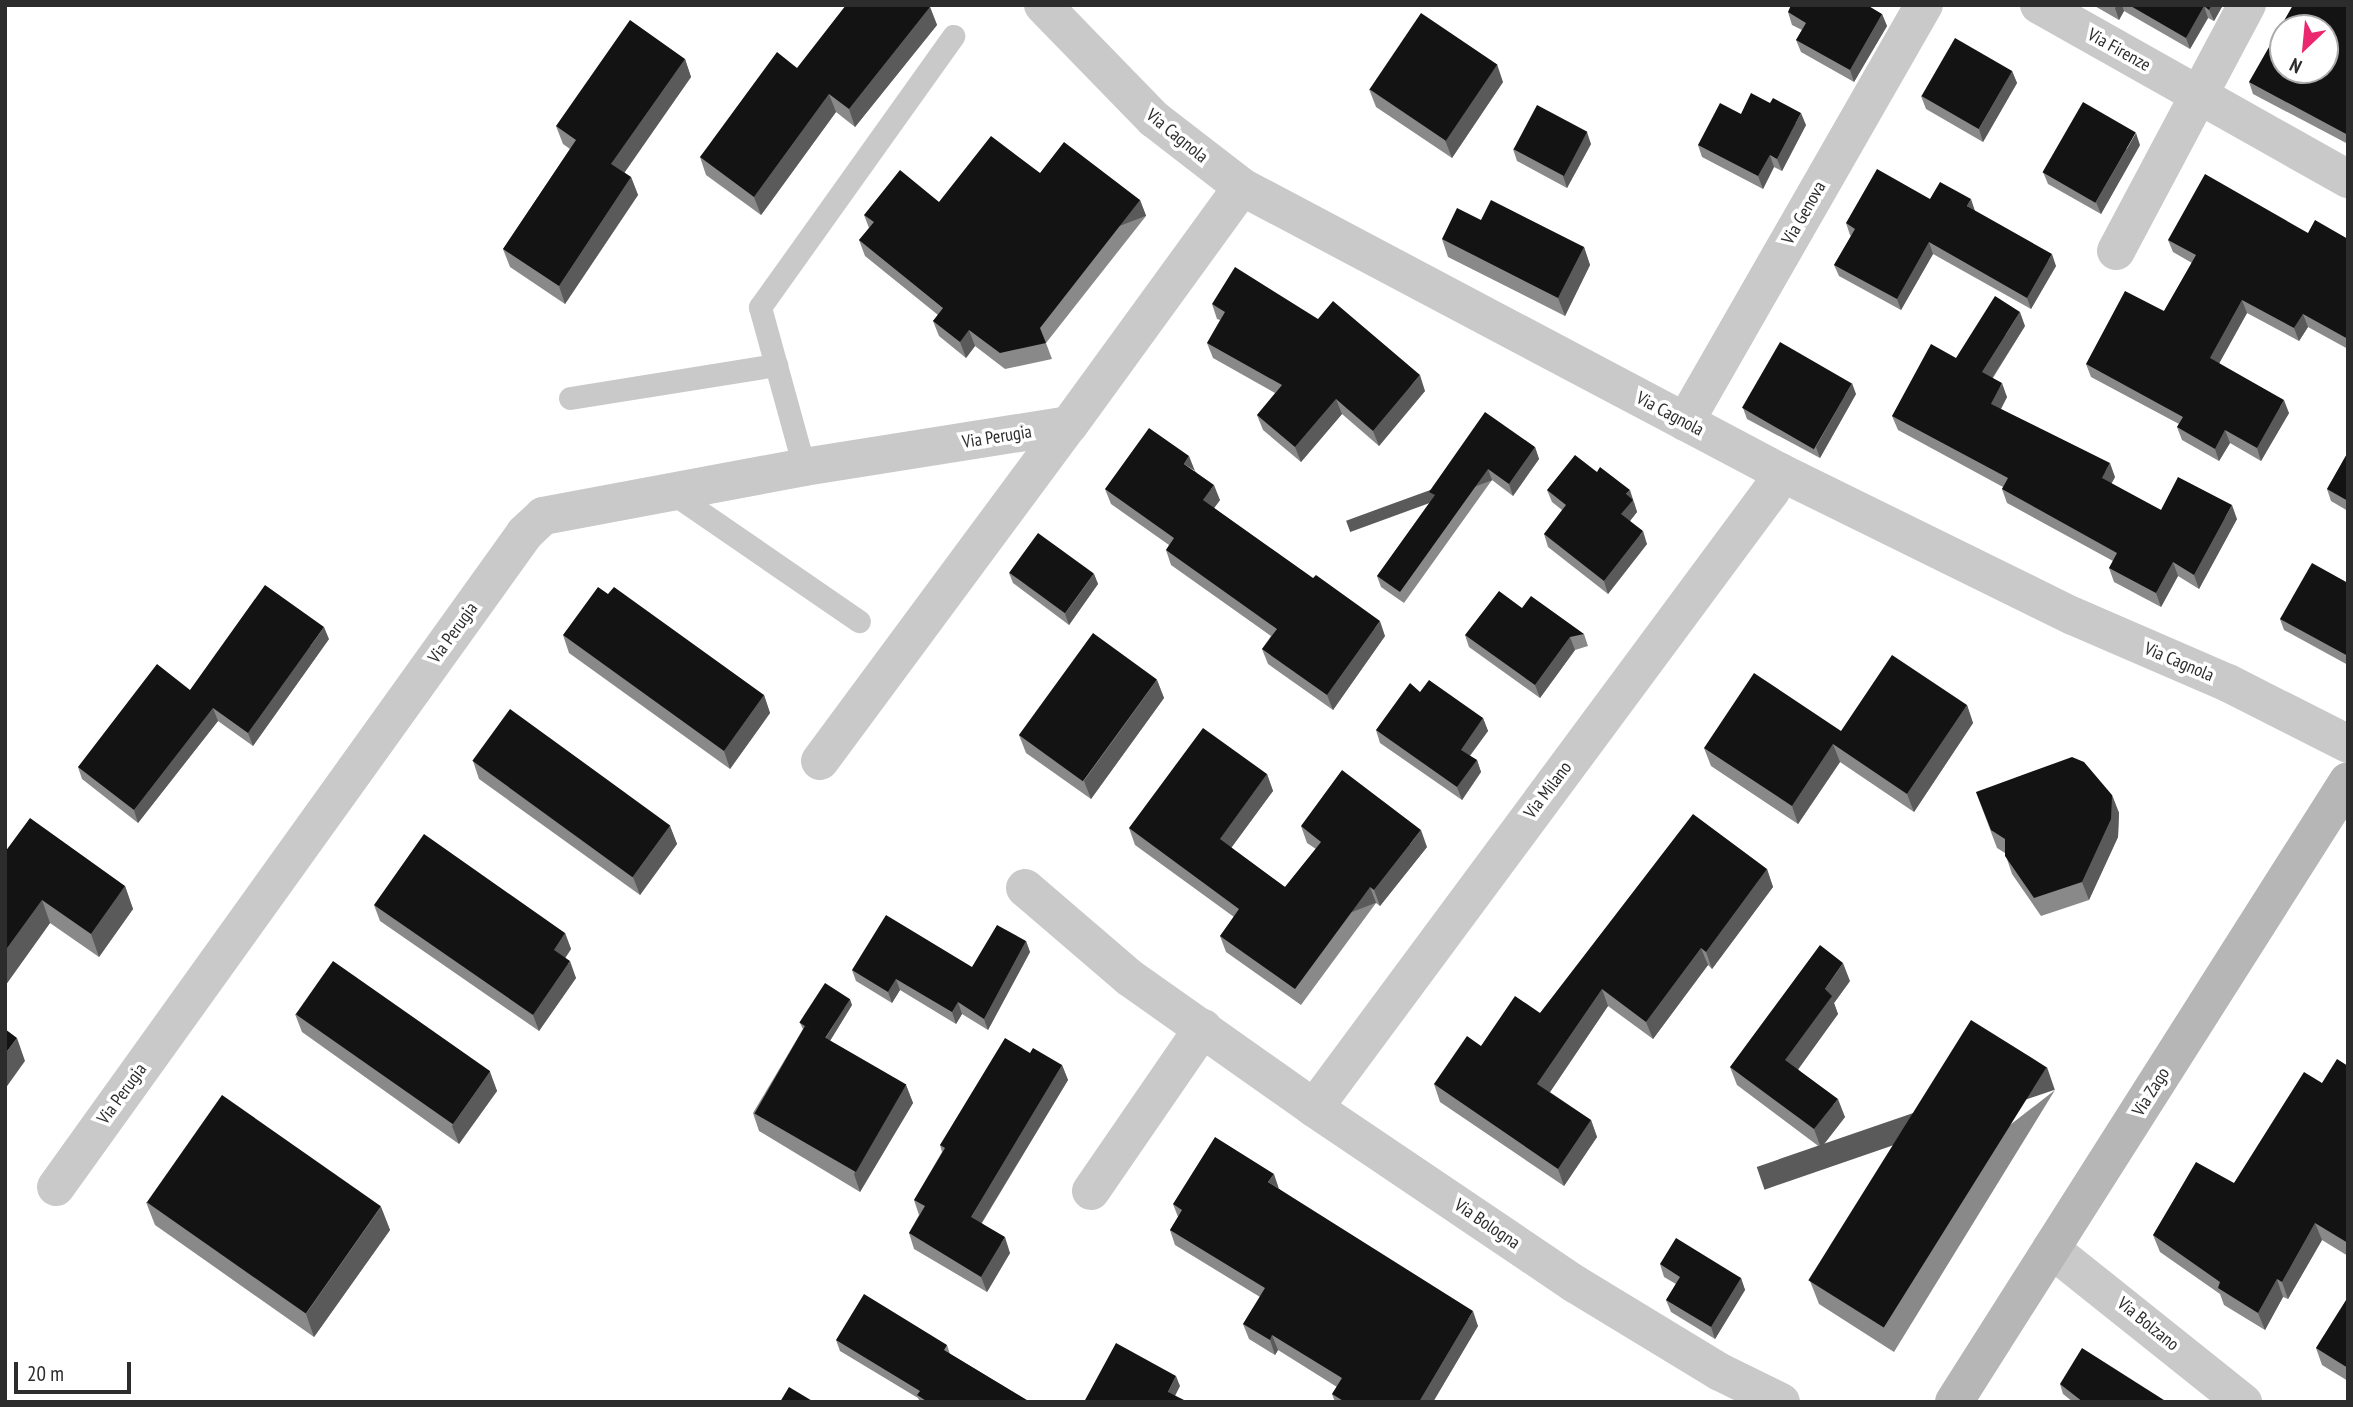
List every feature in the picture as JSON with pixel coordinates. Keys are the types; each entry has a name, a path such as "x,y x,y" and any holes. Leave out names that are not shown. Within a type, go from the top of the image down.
{"street":[{"name":"Via Cagnola","path":"1043,5 1154,119 1242,187 1780,472 2073,616 2228,683 2348,744"},
{"name":"Via Genova","path":"1685,422 1924,5"},
{"name":"Via Firenze","path":"2039,5 2348,179"},
{"path":"2116,251 2247,5"},
{"name":"Via Perugia","path":"820,761 1242,187"},
{"name":"Via Perugia","path":"56,1186 525,534 543,516 574,507 804,467 1069,425"},
{"name":"Via Milano","path":"1314,1108 1771,491 1780,472"},
{"name":"Via Zago","path":"1954,1402 2348,781"},
{"name":"Via Bologna","path":"1025,888 1130,978 1314,1108 1576,1284 1720,1372 1782,1402"},
{"path":"1091,1191 1203,1028"},
{"name":"Via Bolzano","path":"2051,1249 2243,1402"}],"lane":[{"path":"804,467 760,307 953,36"},
{"path":"570,398 776,365"},
{"path":"671,492 859,621"}],"building":[{"path":"846,5 930,7 849,109 829,94 754,197 700,157 777,52 797,68"},
{"path":"1791,5 1867,5 1882,14 1850,70 1796,40 1806,23 1788,12"},
{"path":"2129,5 2212,5 2209,10 2204,6 2186,38"},
{"path":"2293,5 2348,5 2348,135 2249,82 2269,47 2269,84 2339,84 2339,14 2288,14"},
{"path":"1421,13 1497,64 1446,141 1370,89"},
{"path":"630,20 685,59 611,164 631,177 559,286 503,249 576,140 556,126"},
{"path":"1955,38 2012,71 1979,129 1922,96"},
{"path":"1751,93 1770,103 1773,98 1801,113 1777,159 1770,155 1758,176 1698,145 1720,103 1741,114"},
{"path":"2083,102 2136,132 2095,203 2042,172"},
{"path":"1537,105 1587,132 1564,176 1514,149"},
{"path":"991,136 1040,173 1064,142 1140,200 1040,328 1046,343 1000,353 969,330 960,342 933,321 943,308 859,240 874,222 864,215 900,170 939,202"},
{"path":"1877,169 1930,199 1940,182 1971,199 1967,206 2052,254 2027,298 1929,242 1897,299 1834,265 1855,229 1846,223"},
{"path":"2205,174 2308,233 2315,220 2348,239 2348,339 2303,314 2294,328 2242,300 2210,358 2284,400 2257,448 2225,430 2215,449 2177,427 2183,417 2086,364 2125,291 2164,311 2196,255 2168,240"},
{"path":"1491,200 1584,247 1558,298 1442,239 1457,208 1481,220"},
{"path":"1235,267 1318,319 1333,301 1420,375 1373,431 1336,399 1295,447 1257,415 1282,385 1207,343 1225,312 1212,304"},
{"path":"1995,296 2020,312 1982,372 2002,383 1991,404 2110,463 2102,478 2161,510 2178,477 2232,505 2194,575 2173,562 2156,593 2109,568 2117,553 2002,489 2008,478 1892,416 1931,344 1956,358"},
{"path":"1780,342 1852,384 1814,449 1742,408"},
{"path":"1485,412 1535,447 1509,484 1488,469 1400,592 1377,576 1435,495 1429,492"},
{"path":"1149,428 1189,456 1184,464 1214,485 1203,500 1313,578 1316,575 1380,621 1327,695 1262,649 1277,629 1166,550 1174,538 1105,489"},
{"path":"2348,452 2348,501 2327,489"},
{"path":"1575,455 1597,472 1600,467 1630,490 1626,494 1633,500 1621,514 1643,531 1604,581 1544,534 1566,505 1547,490"},
{"path":"1038,533 1094,574 1065,613 1009,573"},
{"path":"2312,563 2348,583 2348,656 2280,619"},
{"path":"265,585 324,627 248,733 213,708 134,810 78,767 157,664 190,690"},
{"path":"598,587 608,594 614,587 764,695 724,751 563,635"},
{"path":"1499,591 1522,608 1531,596 1584,634 1570,637 1535,685 1465,635"},
{"path":"1093,633 1157,679 1083,781 1019,735"},
{"path":"1892,655 1967,705 1907,794 1833,744 1792,806 1704,748 1754,673 1841,731"},
{"path":"1429,680 1483,718 1461,750 1477,760 1457,787 1376,730 1410,683 1420,692"},
{"path":"510,709 670,825 633,877 472,761"},
{"path":"1203,728 1267,774 1220,839 1285,887 1321,842 1301,826 1342,770 1421,830 1374,890 1370,887 1295,989 1220,936 1239,909 1129,828"},
{"path":"2072,757 2084,762 2112,795 2111,819 2082,882 2034,898 2005,856 2005,839 1991,830 1976,792"},
{"path":"1693,814 1767,869 1706,952 1701,948 1646,1022 1602,989 1537,1084 1591,1120 1558,1169 1434,1084 1467,1036 1481,1046 1515,996 1540,1013"},
{"path":"30,818 125,886 91,934 42,900 5,951 5,852"},
{"path":"424,834 565,933 554,950 570,961 533,1015 374,905"},
{"path":"886,915 972,967 997,925 1026,941 984,1019 958,1002 952,1012 896,979 888,992 852,970"},
{"path":"1820,945 1843,963 1825,989 1832,996 1785,1060 1838,1099 1814,1129 1730,1067"},
{"path":"333,961 490,1071 453,1124 296,1014"},
{"path":"825,983 850,999 825,1039 799,1022"},
{"path":"1971,1020 2046,1067 1884,1328 1808,1280"},
{"path":"805,1026 906,1084 856,1172 754,1113"},
{"path":"5,1029 17,1038 5,1054"},
{"path":"1005,1038 1030,1053 1033,1048 1062,1065 971,1217 1005,1237 981,1277 909,1233 925,1206 914,1200 945,1148 940,1145"},
{"path":"2337,1059 2348,1066 2348,1243 2315,1223 2282,1282 2277,1279 2258,1313 2218,1288 2220,1282 2153,1235 2196,1162 2234,1183 2304,1072 2322,1083"},
{"path":"222,1095 381,1206 306,1314 147,1202"},
{"path":"1215,1137 1274,1174 1268,1182 1473,1311 1419,1402 1345,1402 1332,1394 1342,1378 1272,1335 1270,1340 1243,1324 1265,1288 1170,1230 1182,1210 1173,1204"},
{"path":"1676,1238 1741,1278 1711,1327 1666,1300 1680,1277 1660,1264"},
{"path":"864,1294 947,1345 944,1350 1030,1402 928,1402 917,1395 920,1391 836,1340"},
{"path":"2348,1297 2348,1368 2316,1348"},
{"path":"1116,1343 1176,1376 1168,1392 1188,1402 1084,1402"},
{"path":"2082,1348 2167,1402 2083,1402 2060,1384"},
{"path":"789,1387 814,1402 780,1402"}]}
